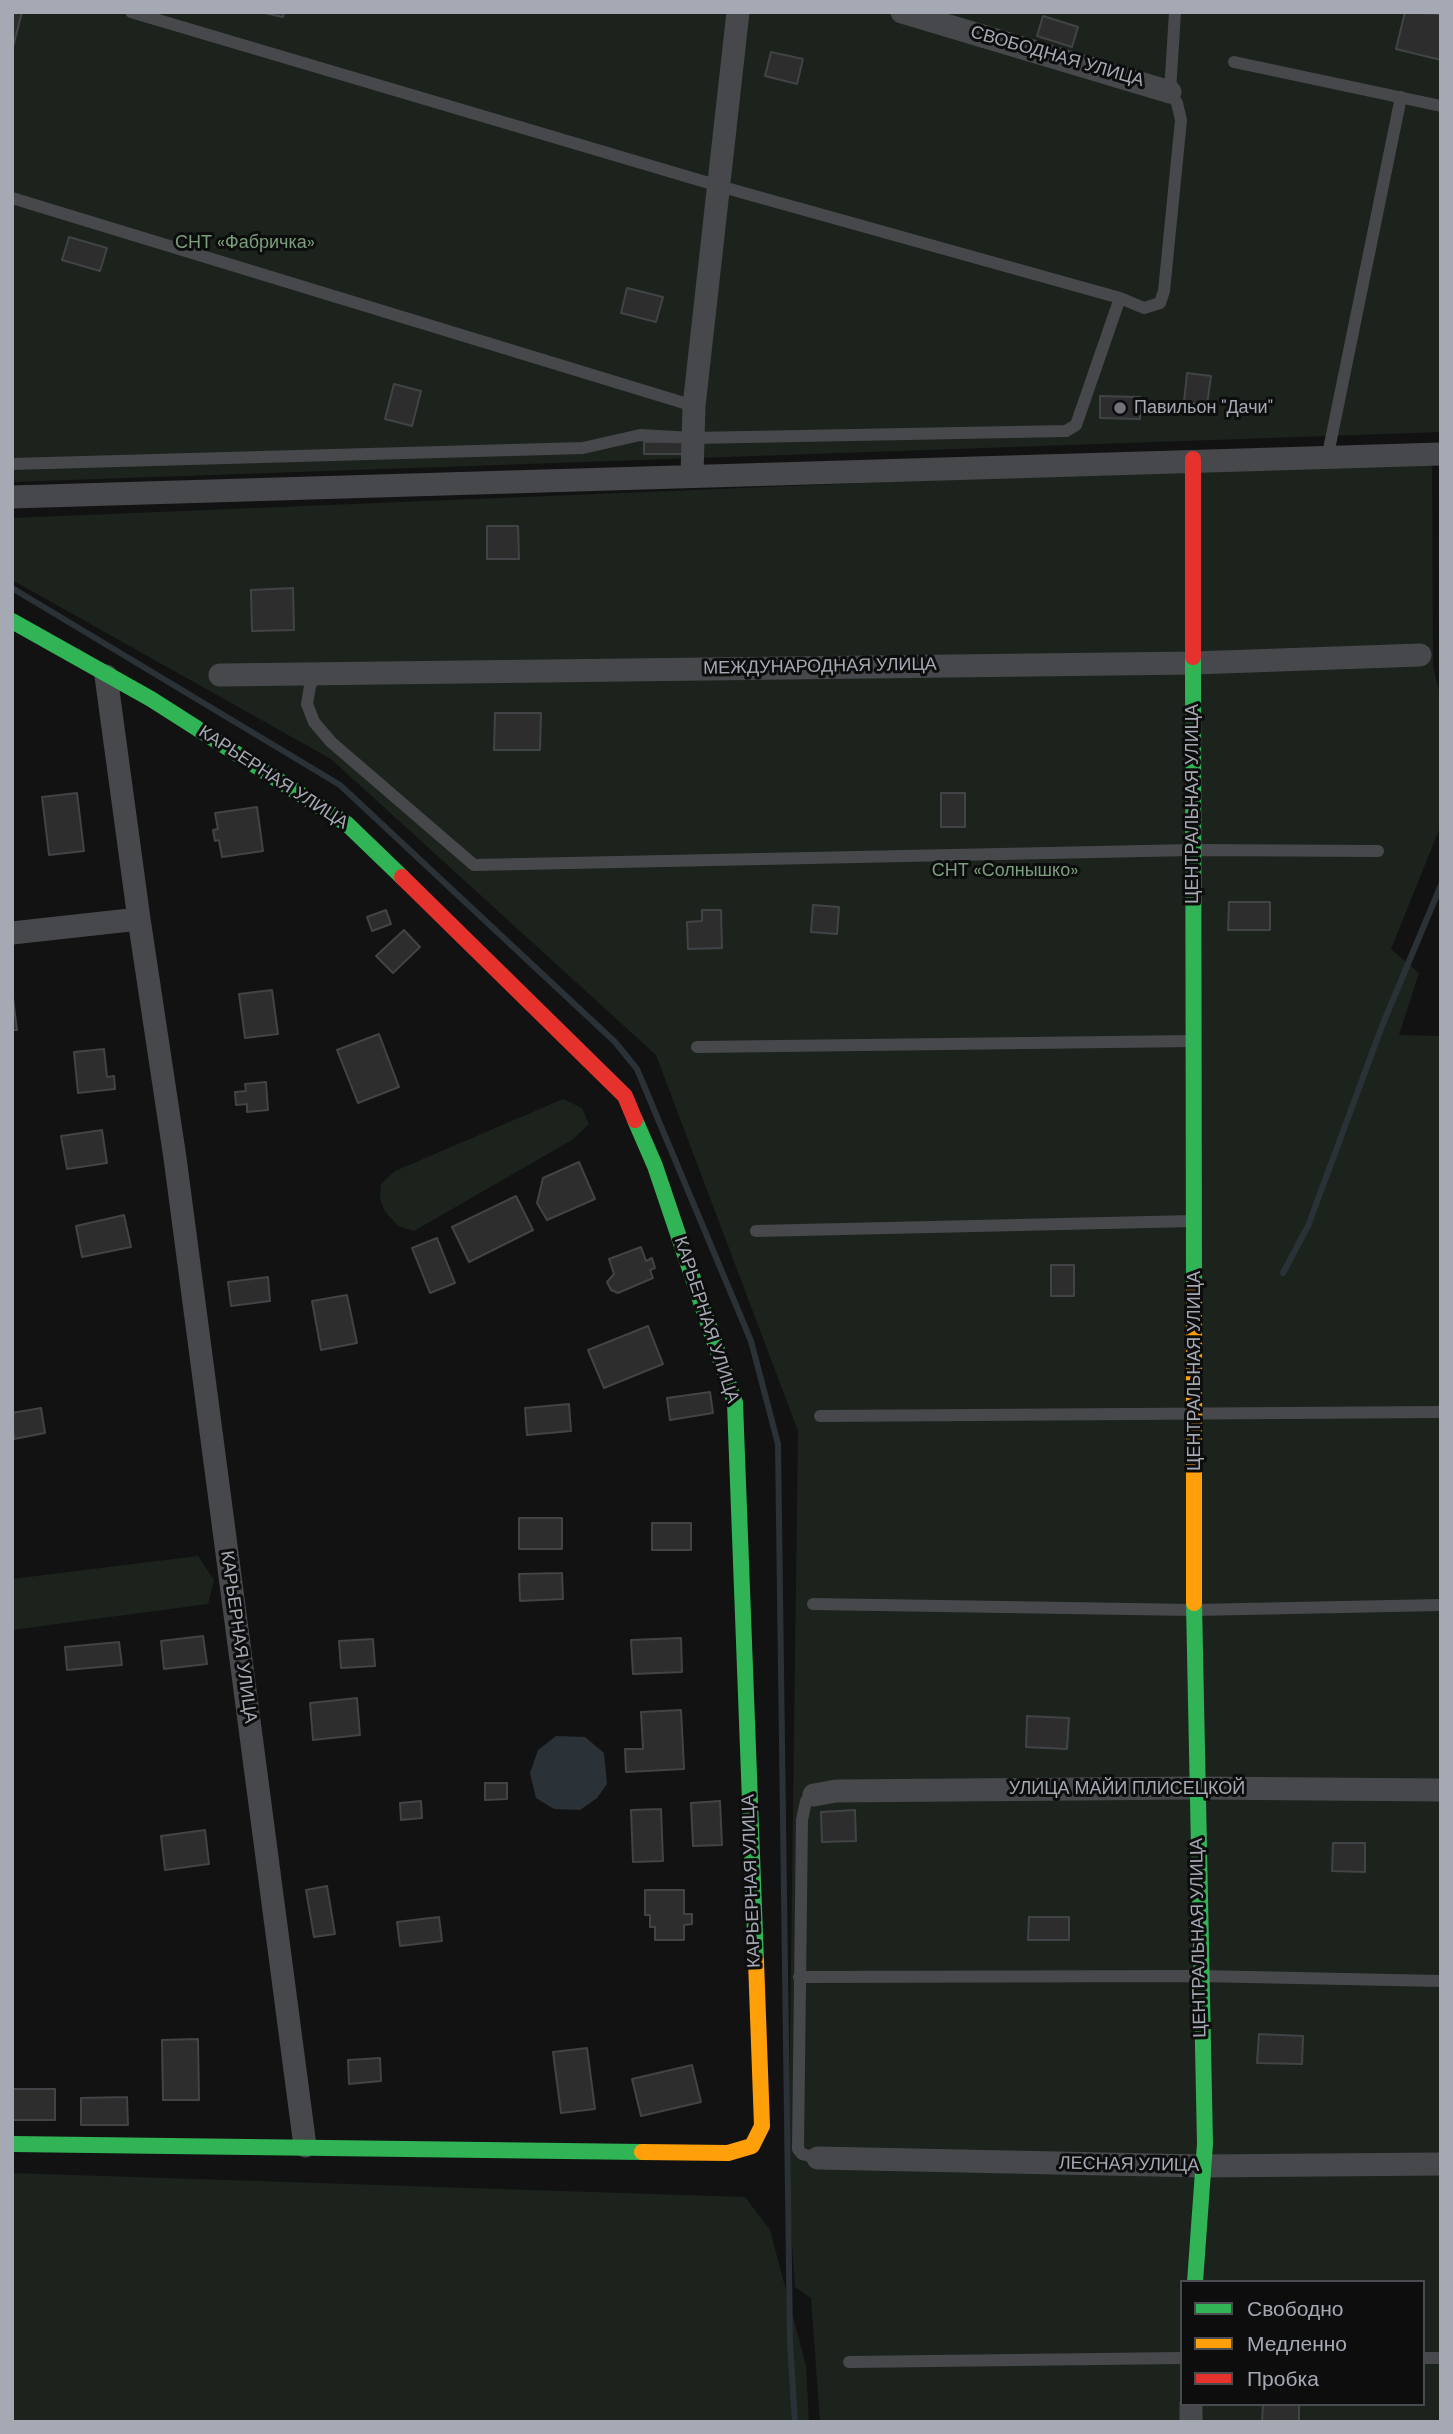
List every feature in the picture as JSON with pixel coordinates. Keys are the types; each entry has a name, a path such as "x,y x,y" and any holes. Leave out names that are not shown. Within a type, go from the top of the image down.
{"street":[{"path":"692,474 694,406 738,12"},
{"name":"СВОБОДНАЯ УЛИЦА","path":"902,12 1170,92"},
{"path":"12,496 1193,459 1441,454"},
{"name":"ЦЕНТРАЛЬНАЯ УЛИЦА","path":"1193,459 1192,850 1196,1221 1194,1610 1205,2144 1195,2280"},
{"path":"12,621 106,676"},
{"name":"МЕЖДУНАРОДНАЯ УЛИЦА","path":"220,675 1194,663 1420,654"},
{"name":"КАРЬЕРНАЯ УЛИЦА","path":"106,676 175,1158 305,2147"},
{"name":"КАРЬЕРНАЯ УЛИЦА","path":"12,2144 728,2153 752,2146 762,2126 735,1403 655,1166 625,1096 540,1009 347,824 150,699 106,676"},
{"path":"12,933 139,919"},
{"name":"УЛИЦА МАЙИ ПЛИСЕЦКОЙ","path":"814,1795 836,1791 1196,1788 1441,1790"},
{"name":"ЛЕСНАЯ УЛИЦА","path":"818,2158 1202,2166 1441,2164"}],"lane":[{"path":"131,12 719,187 1120,298 1144,308 1160,303 1164,290 1181,120 1177,103 1170,92 1175,12"},
{"path":"1234,62 1441,106"},
{"path":"1327,458 1401,97"},
{"path":"12,198 694,406"},
{"path":"12,464 583,448 640,435 693,438 1066,431 1076,425 1120,298"},
{"path":"317,672 310,686 307,705 314,722 331,742 474,865 1192,850 1378,851"},
{"path":"697,1047 1194,1041"},
{"path":"756,1231 1196,1221"},
{"path":"820,1416 1441,1412"},
{"path":"813,1604 1194,1610 1441,1605"},
{"path":"814,1795 806,1801 802,1820 798,2149 802,2154 818,2158"},
{"path":"799,1977 1200,1976 1441,1981"},
{"path":"849,2362 1180,2358"}],"green space":[{"name":"СНТ «Фабричка»","path":"12,12 1441,12 1441,432 12,482"},
{"name":"СНТ «Солнышко»","path":"1432,465 1433,666 1441,699 1441,825 1391,949 1419,973 1399,1035 1441,1036 1441,2422 820,2422 811,2298 795,2287 788,2188 798,1431 656,1055 331,759 12,580 12,518 1180,470"},
{"path":"563,1099 582,1108 589,1124 572,1140 414,1231 398,1226 384,1210 380,1198 381,1184 395,1171"},
{"path":"198,1556 214,1580 208,1604 12,1630 12,1579"},
{"path":"12,2173 745,2197 770,2230 806,2366 809,2422 12,2422"}],"shaded area":[{"path":"556,1736 585,1737 604,1753 607,1784 597,1798 580,1810 554,1809 536,1798 530,1773 538,1750"}],"building":[{"path":"12,12 22,12 13,47 12,47"},
{"path":"260,12 284,12 283,17"},
{"path":"1405,12 1441,14 1441,60 1396,49"},
{"path":"1043,16 1078,27 1072,47 1037,36"},
{"path":"771,52 803,59 797,84 765,76"},
{"path":"69,237 107,248 100,271 62,260"},
{"path":"627,288 663,297 656,322 621,313"},
{"path":"1187,373 1211,376 1207,405 1184,402"},
{"path":"394,384 421,391 412,426 385,419"},
{"name":"Павильон \"Дачи\"","path":"1100,396 1140,397 1140,419 1100,418"},
{"path":"644,442 683,442 683,454 644,454"},
{"path":"487,526 518,526 519,559 487,559"},
{"path":"293,588 294,630 252,631 251,590"},
{"path":"495,713 541,713 540,750 494,750"},
{"path":"77,793 84,851 49,855 42,797"},
{"path":"941,793 965,793 965,827 941,827"},
{"path":"257,807 263,851 222,857 219,840 215,841 213,830 218,829 215,813"},
{"path":"1229,902 1270,902 1270,930 1228,930"},
{"path":"813,905 839,907 837,934 811,932"},
{"path":"386,910 391,924 372,931 367,917"},
{"path":"702,910 721,910 722,948 688,949 687,922 702,921"},
{"path":"404,930 420,947 393,973 376,956"},
{"path":"12,990 17,1030 12,1030"},
{"path":"272,990 278,1034 245,1038 239,994"},
{"path":"379,1034 399,1087 358,1103 337,1050"},
{"path":"104,1049 107,1077 114,1076 115,1089 78,1093 74,1052"},
{"path":"266,1082 268,1110 247,1112 247,1104 236,1105 235,1092 246,1091 245,1084"},
{"path":"102,1130 107,1163 67,1169 61,1136"},
{"path":"579,1162 595,1199 547,1220 537,1203 543,1178"},
{"path":"516,1196 533,1230 469,1262 452,1227"},
{"path":"124,1215 131,1247 82,1257 76,1226"},
{"path":"437,1238 455,1283 430,1293 412,1248"},
{"path":"641,1247 646,1261 652,1258 655,1268 650,1270 653,1278 618,1293 611,1290 607,1282 614,1274 609,1259"},
{"path":"1051,1265 1074,1265 1074,1296 1051,1296"},
{"path":"268,1277 270,1301 231,1306 228,1282"},
{"path":"347,1295 357,1343 321,1350 312,1301"},
{"path":"648,1326 663,1364 604,1388 588,1350"},
{"path":"710,1392 713,1413 670,1420 667,1398"},
{"path":"569,1404 571,1431 527,1435 525,1408"},
{"path":"41,1408 45,1433 14,1439 12,1413"},
{"path":"519,1518 562,1518 562,1549 519,1549"},
{"path":"652,1523 691,1523 691,1550 652,1550"},
{"path":"562,1573 563,1599 520,1601 519,1574"},
{"path":"203,1636 207,1664 164,1669 161,1641"},
{"path":"681,1638 682,1672 633,1674 631,1640"},
{"path":"373,1639 375,1666 341,1668 339,1641"},
{"path":"119,1642 122,1665 67,1670 65,1647"},
{"path":"357,1698 360,1735 313,1740 310,1703"},
{"path":"681,1710 684,1769 626,1772 625,1749 643,1749 641,1712"},
{"path":"1027,1716 1069,1718 1067,1749 1026,1747"},
{"path":"485,1783 507,1783 507,1799 485,1800"},
{"path":"421,1801 422,1818 401,1820 400,1803"},
{"path":"720,1801 722,1845 693,1846 691,1803"},
{"path":"661,1809 663,1861 633,1862 631,1810"},
{"path":"855,1810 856,1841 822,1842 821,1812"},
{"path":"205,1830 209,1864 165,1870 161,1836"},
{"path":"1333,1843 1365,1843 1365,1872 1332,1871"},
{"path":"327,1886 335,1934 314,1937 306,1890"},
{"path":"645,1890 684,1890 684,1914 692,1914 692,1924 684,1925 684,1940 655,1940 655,1927 650,1927 650,1915 645,1915"},
{"path":"439,1917 442,1941 400,1946 397,1922"},
{"path":"1029,1917 1069,1917 1069,1940 1028,1940"},
{"path":"1259,2034 1303,2036 1302,2064 1257,2063"},
{"path":"198,2039 199,2100 163,2100 162,2040"},
{"path":"587,2048 595,2109 561,2113 553,2052"},
{"path":"380,2058 381,2081 349,2084 348,2060"},
{"path":"692,2065 701,2102 641,2116 632,2079"},
{"path":"12,2089 55,2089 55,2120 12,2120"},
{"path":"127,2097 128,2125 81,2125 81,2098"},
{"path":"1263,2406 1299,2406 1299,2422 1262,2422"}],"waterway":[{"path":"12,588 340,785 615,1042 637,1069 751,1341 778,1444 790,2342 795,2422"},
{"path":"1283,1273 1308,1226 1382,1026 1441,885"}],"traffic: fast":[{"path":"12,621 151,699 347,824 402,877"},
{"path":"1193,657 1194,1286"},
{"path":"635,1120 655,1166 735,1403 756,1961"},
{"path":"1194,1603 1205,2144 1195,2280"},
{"path":"12,2144 642,2152"}],"traffic: slow":[{"path":"1194,1286 1194,1603"},
{"path":"642,2152 728,2153 752,2146 762,2126 756,1961"}],"traffic: jam":[{"path":"1193,459 1193,657"},
{"path":"402,877 625,1096 635,1120"}],"place":[{"name":"Павильон \"Дачи\"","path":"1120,408"}]}
